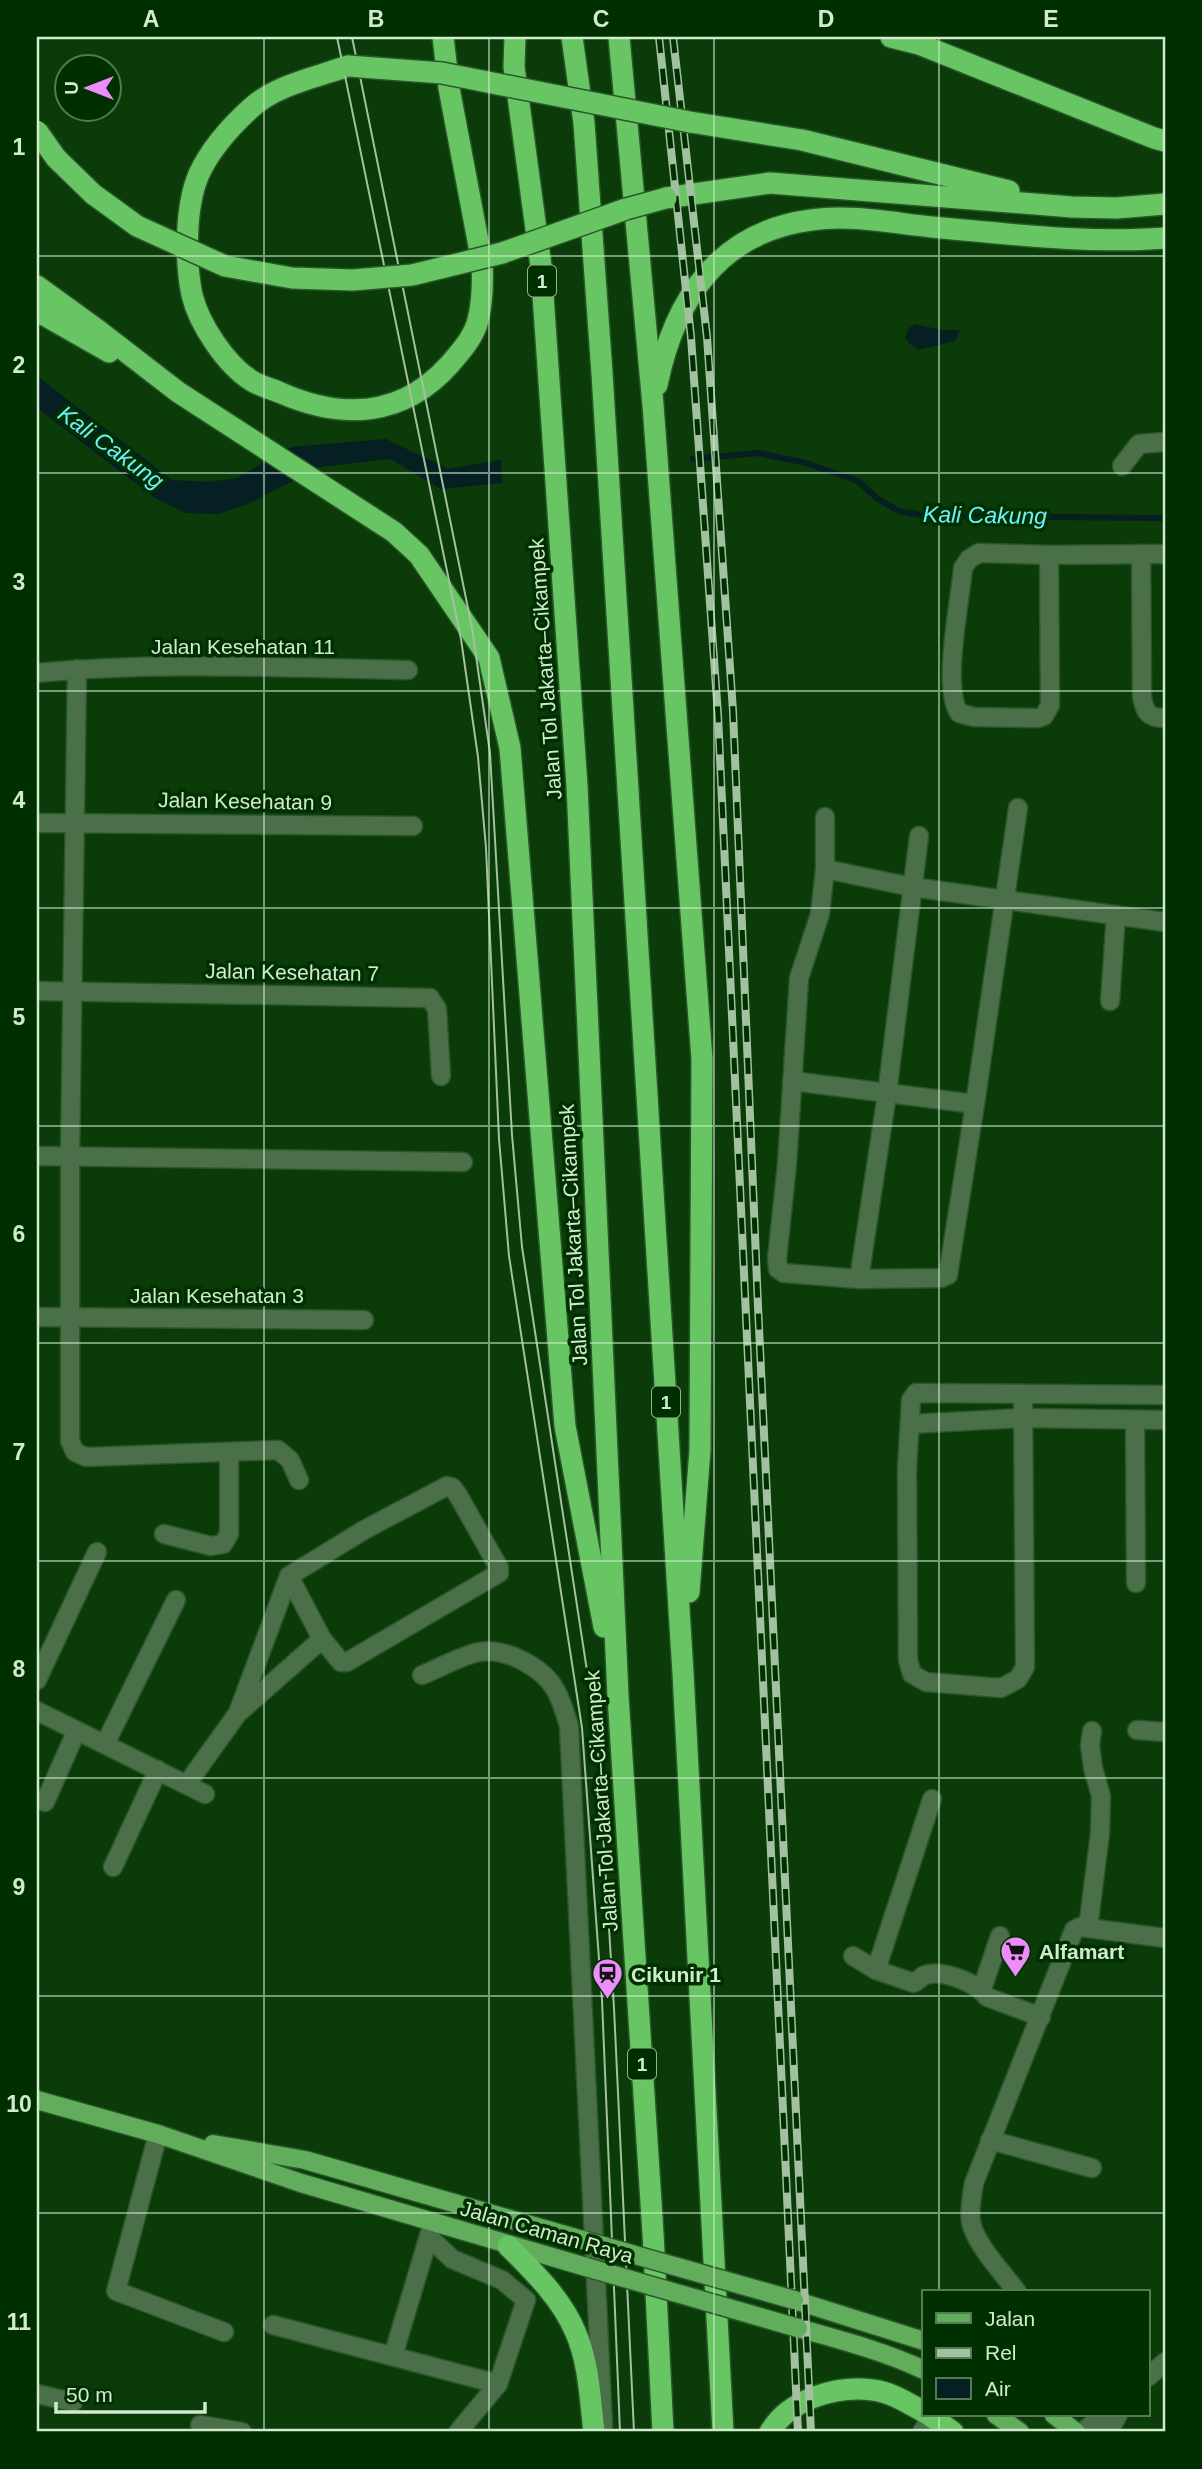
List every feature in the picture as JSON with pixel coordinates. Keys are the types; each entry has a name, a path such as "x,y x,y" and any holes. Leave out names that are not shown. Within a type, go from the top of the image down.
{"highway":[{"path":"443,37 449,88 482,261 483,290 478,322 467,344 441,374 418,392 391,405 349,411 307,405 252,381 215,343 192,295 189,217 199,175 219,139 254,105 295,83 348,66 442,73 690,122 802,141 1072,206"},
{"path":"504,37 514,67"},
{"name":"Jalan Tol Jakarta–Cikampek","path":"515,37 514,67 541,267 577,786 618,1696 653,2220 663,2432"},
{"path":"619,37 653,405 702,1073 700,1450 683,1673"},
{"path":"891,37 919,44 1165,141"},
{"name":"1","path":"573,38 584,123 601,360 683,1673 723,2432"},
{"path":"37,131 56,158 84,185 136,226 225,266 292,278 354,280 412,275 502,253 626,209 666,198 770,183 1072,206 1116,208 1165,204"},
{"path":"653,405 668,344 689,297 713,266 737,245 771,228 812,219 855,219 1052,239 1165,238"},
{"path":"37,286 174,390"},
{"path":"37,311 174,390 394,532 419,555 489,658 510,748 565,1426 618,1696"},
{"path":"508,2246 561,2304 576,2332 586,2364 594,2432"},
{"path":"770,2432 791,2408 819,2395 843,2389 874,2390 901,2399 922,2415"},
{"path":"927,2419 953,2432"}],"main road":[{"name":"Jalan Caman Raya","path":"37,2100 158,2134 431,2230 508,2246 798,2328 868,2348 922,2369"},
{"name":"Jalan Caman Raya","path":"158,2134 305,2160 794,2300 922,2340"},
{"path":"301,2183 295,2174 295,2167 305,2160"},
{"path":"997,2416 1020,2432"},
{"path":"1056,2416 1080,2432"}],"street":[{"path":"1122,466 1139,444 1165,442"},
{"path":"1049,555 1050,705 1044,716 974,717 960,713 954,705 951,674 963,568 969,559 979,553 1165,554"},
{"path":"1141,554 1142,697 1147,714 1152,718 1165,718"},
{"name":"Jalan Kesehatan 11","path":"37,673 77,669 187,667 408,670"},
{"path":"77,669 70,1156 70,1441 75,1451 86,1457 278,1450 290,1460 299,1480"},
{"path":"825,817 825,869 820,914 799,978 778,1269 784,1273 859,1279 941,1278 948,1275 1018,808"},
{"name":"Jalan Kesehatan 9","path":"37,823 413,826"},
{"path":"859,1279 887,1094 919,836"},
{"path":"825,869 912,887 1165,922"},
{"path":"1110,1002 1116,915"},
{"path":"37,991 73,991"},
{"name":"Jalan Kesehatan 7","path":"73,991 430,998 437,1009 441,1076"},
{"path":"792,1081 975,1104"},
{"path":"37,1156 463,1162"},
{"name":"Jalan Kesehatan 3","path":"37,1317 364,1320"},
{"path":"1023,1395 1025,1667 1018,1679 1001,1688 926,1682 912,1674 908,1660 908,1469 911,1400 916,1393 1165,1395"},
{"path":"910,1424 1024,1418 1165,1420"},
{"path":"1135,1420 1136,1583"},
{"path":"164,1534 211,1546 223,1544 229,1534 229,1451"},
{"path":"238,1713 289,1576 364,1531 447,1486 452,1487 499,1568 496,1577 347,1662 337,1659 322,1639 289,1576"},
{"path":"37,1680 97,1552"},
{"path":"105,1744 176,1600"},
{"path":"187,1784 238,1713 322,1639"},
{"path":"422,1675 479,1652 499,1653 542,1673 558,1695 569,1726 603,2432"},
{"path":"37,1711 205,1794"},
{"path":"1137,1730 1165,1732"},
{"path":"1088,1928 1100,1833 1101,1796 1093,1768 1090,1745 1092,1731"},
{"path":"45,1802 76,1732"},
{"path":"113,1867 158,1770"},
{"path":"876,1970 932,1799"},
{"path":"1016,2290 971,2224 970,2208 974,2183 1074,1930 1080,1927 1165,1938"},
{"path":"982,1989 1000,1936"},
{"path":"853,1956 876,1970 914,1983 923,1976 934,1973 969,1982 982,1989 987,1997 1041,2017"},
{"path":"158,2134 116,2291 224,2332"},
{"path":"990,2140 1092,2168"},
{"path":"393,2356 431,2230"},
{"path":"431,2230 452,2259 502,2280 526,2300 498,2384 458,2432"},
{"path":"273,2325 498,2384"},
{"path":"37,2394 73,2402"},
{"path":"1080,2432 1102,2416"},
{"path":"1108,2432 1117,2416"},
{"path":"200,2425 242,2432"}],"water":[{"path":"915,324 941,330 960,330 955,341 918,350 905,338 908,329"},
{"path":"37,376 172,480 209,482 237,478 291,447 386,439 448,469 501,460 502,483 441,489 390,459 320,467 248,504 219,514 186,513 155,498 37,408"}],"waterway":[{"name":"Kali Cakung","path":"693,459 758,453 806,463 858,481 878,499 899,511 927,516 1165,518"}],"tram line":[{"path":"337,37 461,639 478,757 486,848 499,1139 509,1256 582,1728 602,2000 620,2432"},
{"path":"352,37 472,628 490,753 512,1135 522,1247 597,1736 614,2008 634,2432"}],"railway":[{"path":"659,37 691,337 718,715 798,2432"},
{"path":"673,37 707,337 733,711 811,2432"}],"place":[{"name":"Alfamart","path":"1016,1978"},
{"name":"Cikunir 1","path":"608,2001"}]}
